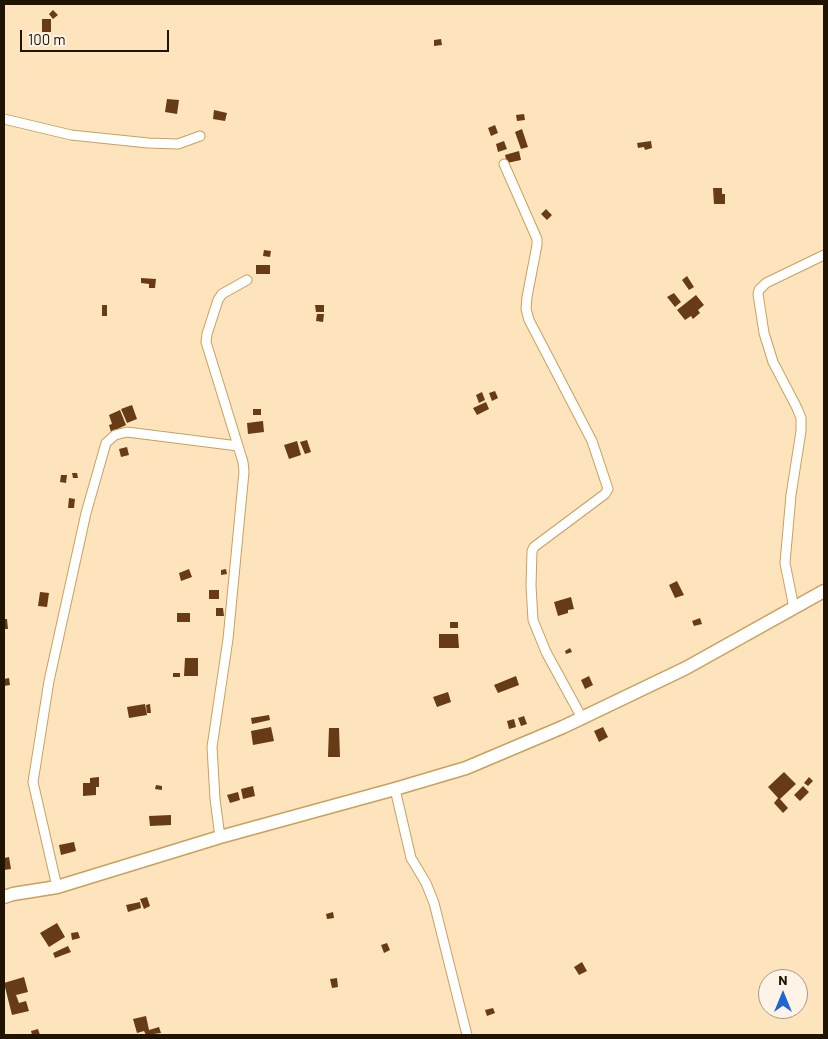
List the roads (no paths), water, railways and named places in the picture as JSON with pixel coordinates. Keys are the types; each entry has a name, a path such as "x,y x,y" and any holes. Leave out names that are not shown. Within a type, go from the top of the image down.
{"street":[{"path":"4,119 71,135 148,143 178,144 200,136"},
{"path":"504,164 538,245 527,297 526,309 529,320 592,441 608,489 605,494 534,547 532,551 531,586 533,620 546,652 582,718"},
{"path":"794,608 785,562 790,495 801,430 801,418 798,408 773,362 764,333 758,290 766,283 824,255"},
{"path":"220,836 214,800 212,747 228,639 244,472 238,446 206,342 218,300 222,294 247,280"},
{"path":"57,887 33,782 49,681 86,513 106,443 115,435 127,432 238,446"},
{"path":"4,897 57,887 220,836 396,789 466,768 582,718 686,668 824,591"},
{"path":"396,789 411,858 426,883 436,910 467,1035"}]}
